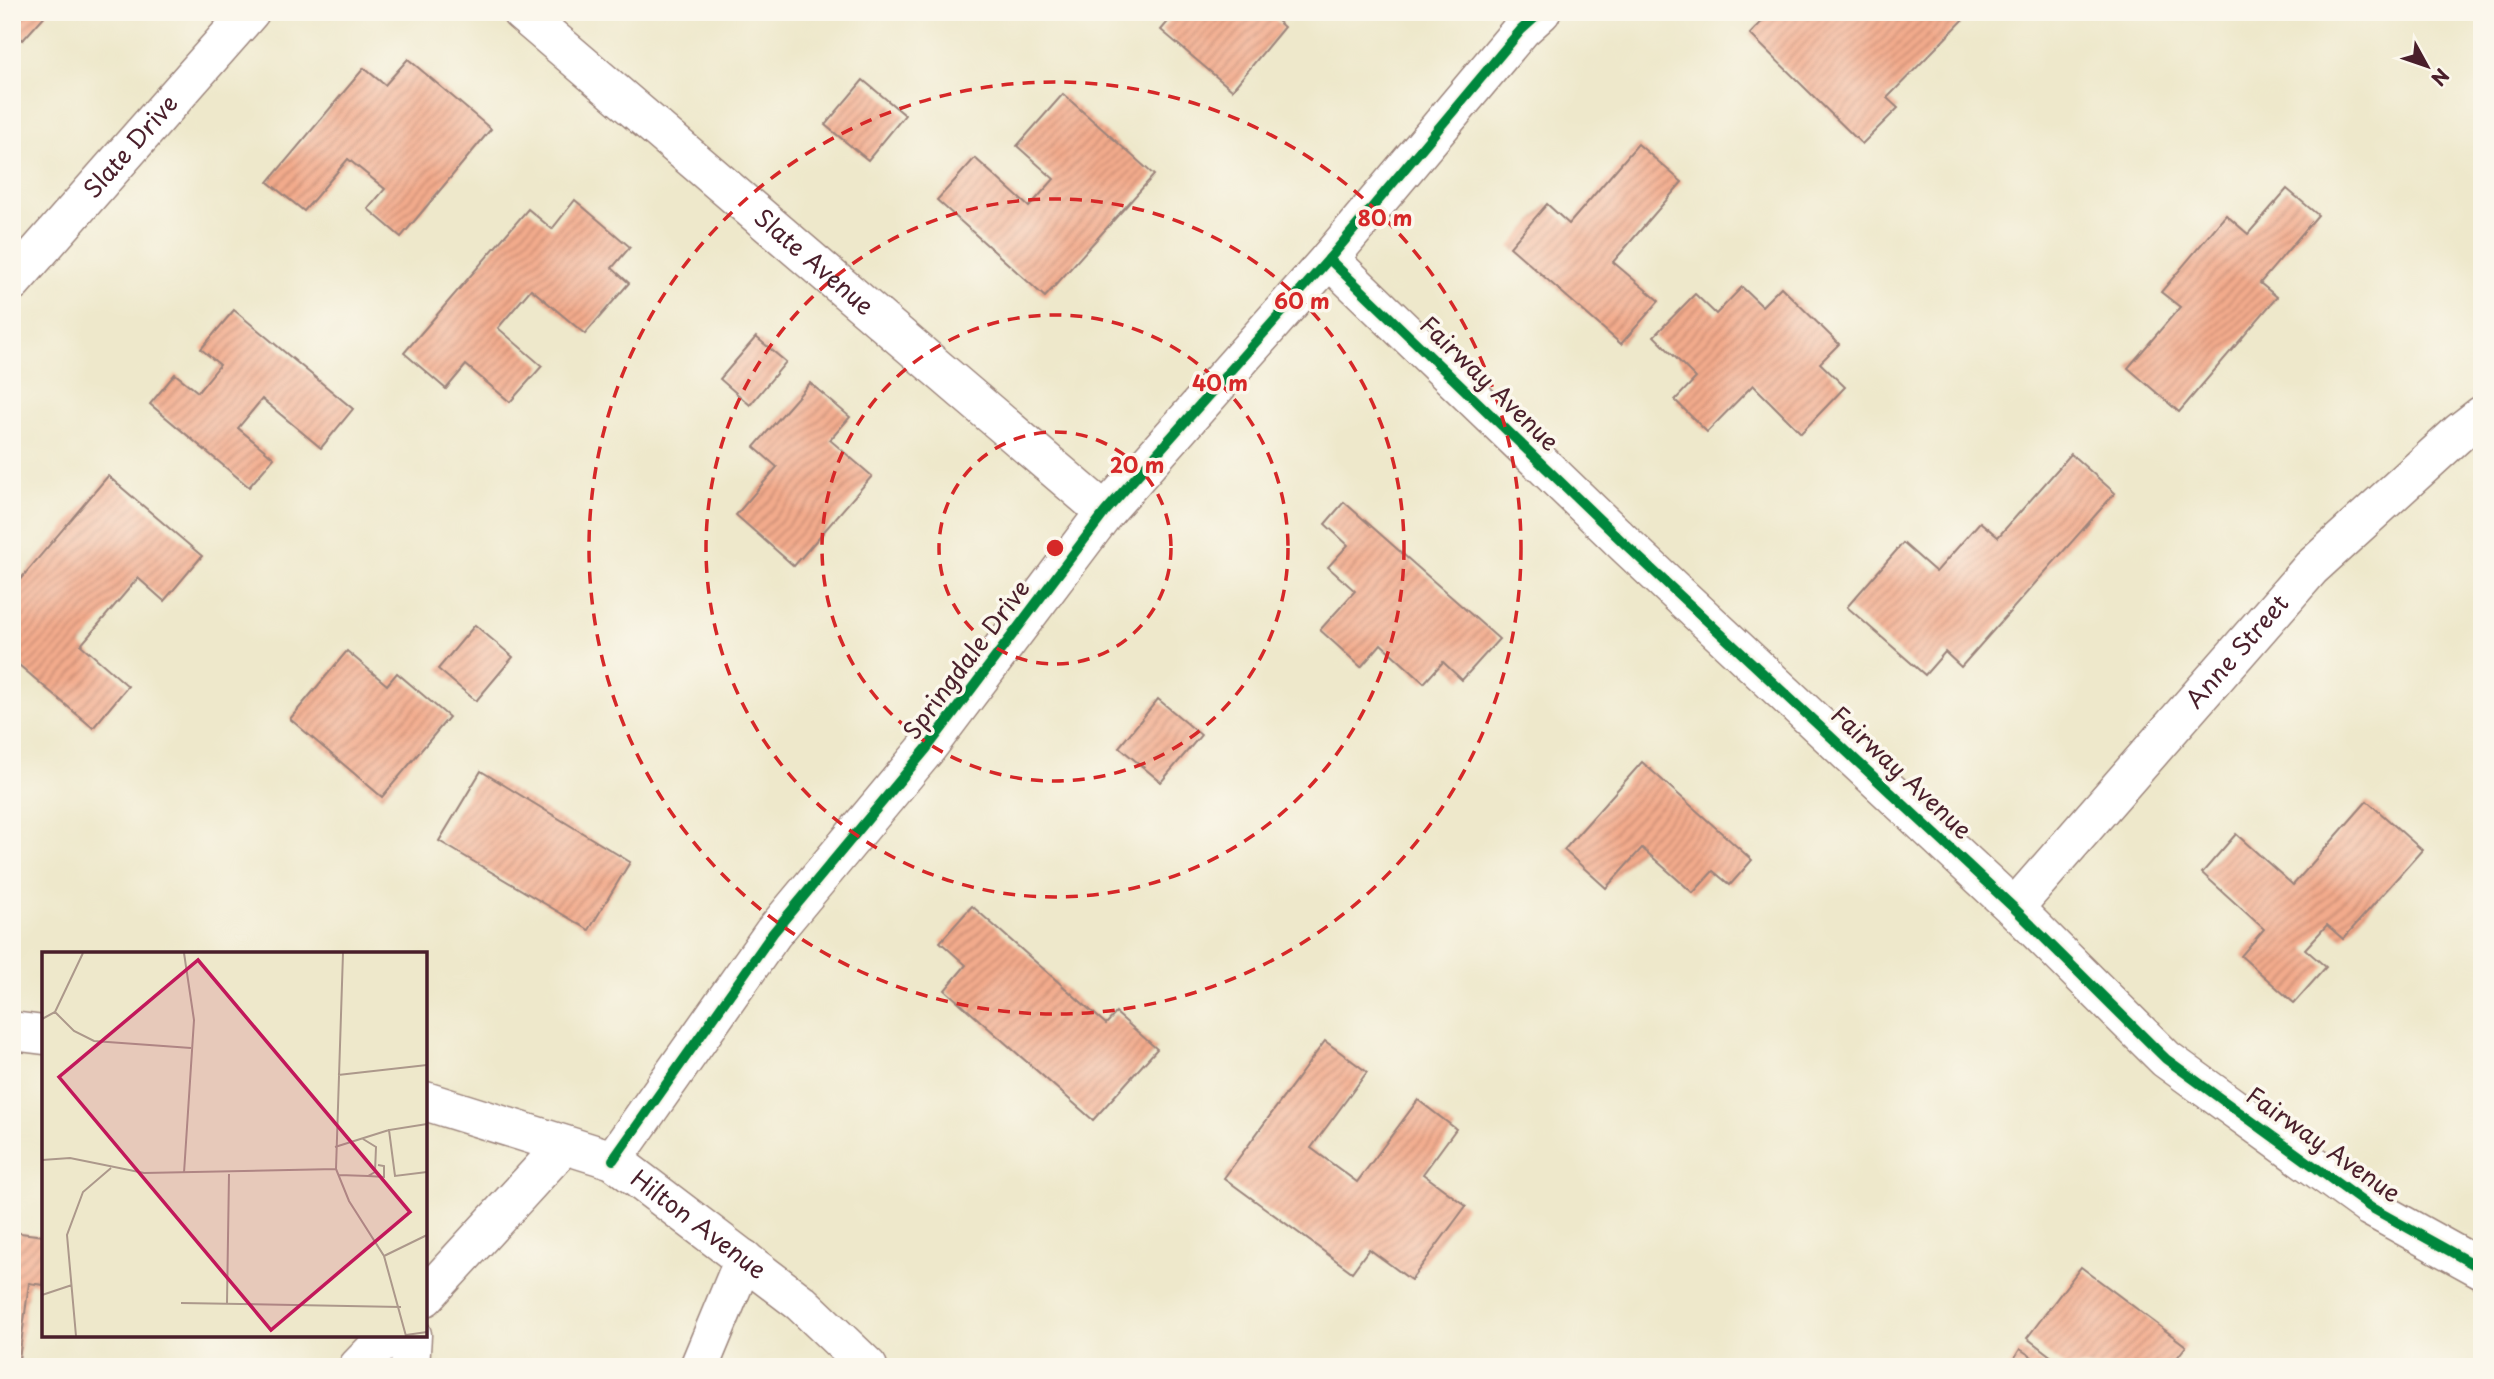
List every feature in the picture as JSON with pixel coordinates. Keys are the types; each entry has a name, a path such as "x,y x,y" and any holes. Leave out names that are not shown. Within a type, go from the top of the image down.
{"street":[{"name":"Slate Drive","path":"12,282 250,12"},
{"name":"Slate Avenue","path":"521,12 1105,512"},
{"name":"Springdale Drive","path":"613,1160 773,933 928,748 1105,512 1329,259 1521,30 1541,12"},
{"name":"Fairway Avenue","path":"1329,259 1628,547 2014,908 2166,1059 2371,1207 2482,1269"},
{"name":"Anne Street","path":"2014,908 2311,568 2482,415"},
{"path":"12,1031 42,1035"},
{"name":"Hilton Avenue","path":"427,1102 613,1160 801,1303 868,1367"},
{"path":"427,1295 564,1145"},
{"path":"699,1367 744,1259"},
{"path":"358,1367 387,1337"},
{"path":"410,1367 412,1337"}],"building":[{"path":"12,12 48,12 23,40 12,31"},
{"path":"1176,12 1267,12 1284,27 1232,90 1161,30"},
{"path":"1771,12 1971,12 1887,98 1898,108 1862,144 1750,34"},
{"path":"408,59 491,129 401,237 368,209 385,189 348,159 304,211 268,182 364,68 385,85"},
{"path":"863,80 905,115 868,160 825,125"},
{"path":"1063,94 1154,175 1045,297 937,200 975,158 1029,207 1054,179 1017,146"},
{"path":"1638,144 1682,182 1613,262 1659,301 1621,344 1510,247 1547,204 1569,224"},
{"path":"2287,189 2318,215 2260,283 2277,297 2179,412 2128,368 2180,307 2161,292 2226,215 2248,234"},
{"path":"575,200 630,247 612,268 629,283 585,334 531,289 498,328 542,366 510,402 466,365 446,389 404,353 528,209 552,229"},
{"path":"1742,287 1762,306 1781,287 1839,344 1820,363 1845,387 1801,433 1753,385 1707,432 1675,400 1696,378 1654,336 1695,294 1716,314"},
{"path":"234,310 353,409 321,448 262,399 238,428 274,458 249,487 150,404 175,374 198,392 220,365 201,349"},
{"path":"756,337 786,362 750,405 720,379"},
{"path":"810,383 850,417 830,440 872,476 794,566 736,515 777,467 754,447"},
{"path":"2071,454 2115,493 1961,667 1945,652 1925,675 1847,607 1903,543 1936,572 1980,522 1998,537"},
{"path":"108,476 202,556 164,601 138,578 81,645 128,686 93,728 12,659 12,589"},
{"path":"1344,502 1499,639 1462,680 1443,662 1424,683 1381,644 1361,667 1320,630 1355,591 1328,567 1348,545 1325,524"},
{"path":"475,625 513,657 476,701 438,669"},
{"path":"347,651 387,685 397,673 449,717 382,797 290,719"},
{"path":"1158,699 1201,735 1161,782 1119,747"},
{"path":"1642,762 1752,860 1730,885 1713,871 1693,893 1642,848 1606,888 1564,850"},
{"path":"481,771 630,862 589,930 439,841"},
{"path":"2367,801 2422,850 2343,939 2327,925 2305,949 2326,967 2294,1003 2241,956 2264,929 2202,873 2236,834 2293,885"},
{"path":"972,906 1106,1024 1116,1013 1157,1049 1093,1120 945,990 966,965 940,942"},
{"path":"1325,1041 1367,1072 1311,1148 1357,1182 1418,1100 1456,1129 1423,1174 1466,1206 1411,1280 1369,1249 1352,1272 1224,1178"},
{"path":"12,1232 42,1236 42,1285 29,1283 18,1367 12,1367"},
{"path":"2081,1267 2186,1346 2170,1367 2065,1367 2027,1338"},
{"path":"2020,1349 2047,1367 2009,1367"}],"cycle path":[{"path":"613,1160 773,933 927,748 1105,512 1329,259 1521,30 1541,12"},
{"path":"1329,259 1628,547 2014,908 2166,1059 2370,1207 2482,1269"}]}
